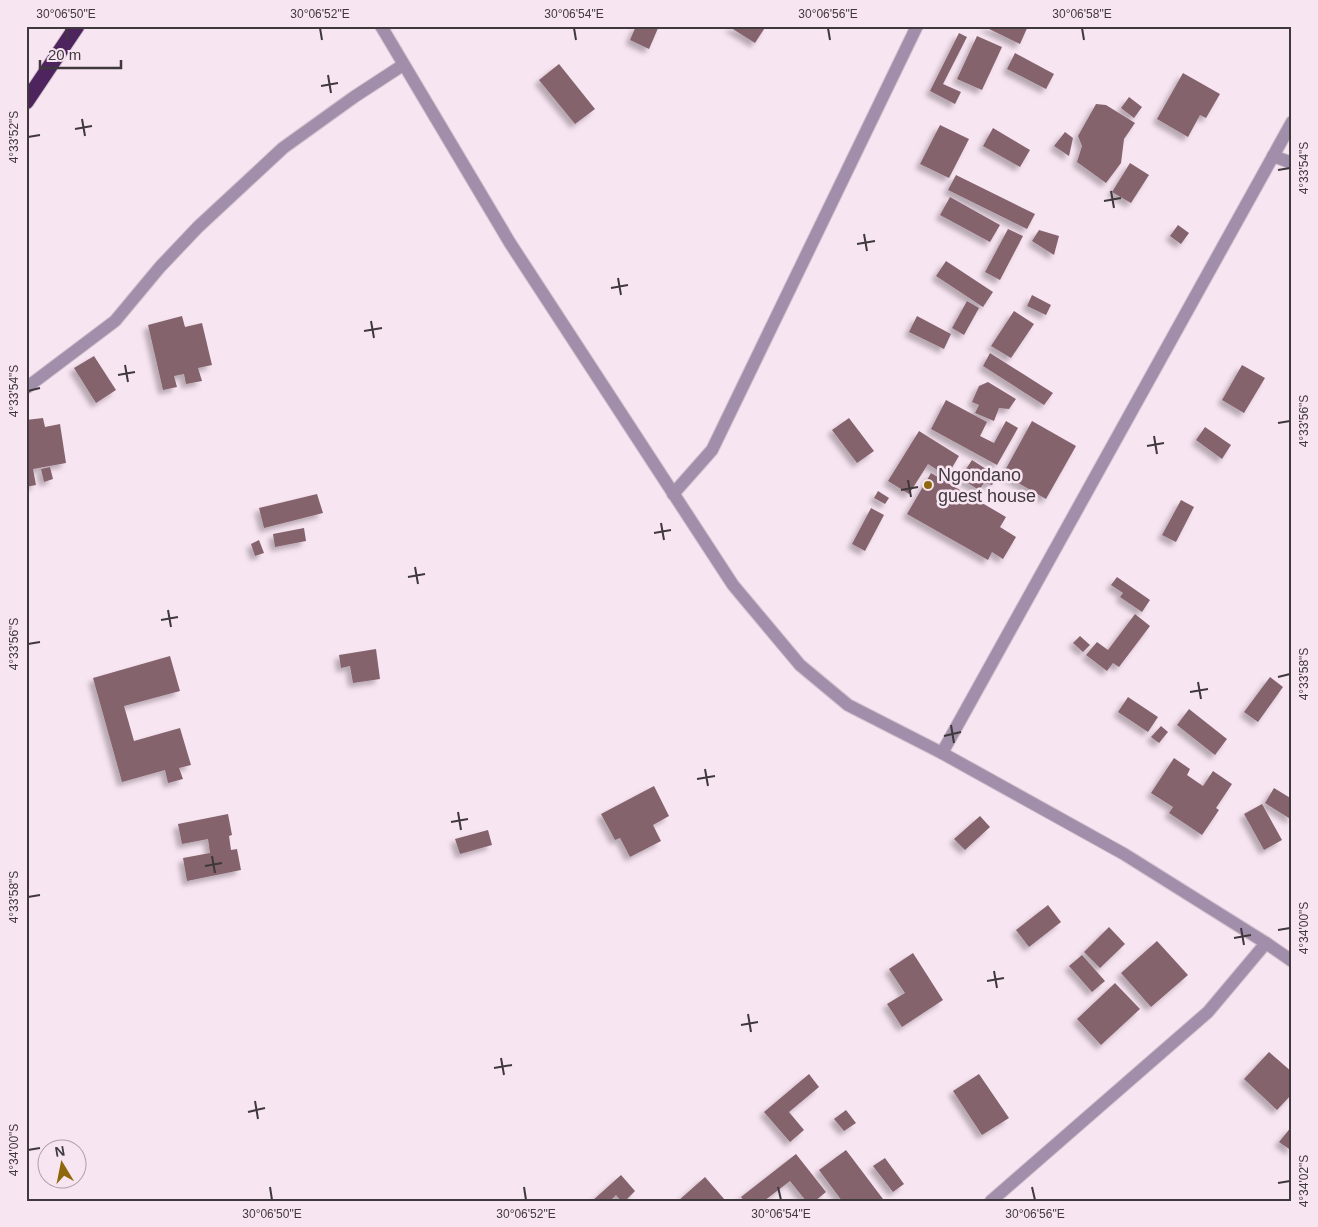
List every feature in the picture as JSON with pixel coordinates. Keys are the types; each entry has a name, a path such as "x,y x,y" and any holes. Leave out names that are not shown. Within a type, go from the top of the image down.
{"highway":[{"path":"26,102 77,26"}],"street":[{"path":"381,26 510,243 673,494 733,585 800,665 848,705 942,753 1124,854 1292,961"},
{"path":"673,494 712,450 917,26"},
{"path":"26,388 116,321 160,267 198,226 283,148 354,97 404,65"},
{"path":"942,753 1292,122"},
{"path":"1273,156 1292,163"},
{"path":"991,1201 1208,1012 1266,943"}],"building":[{"path":"636,26 659,26 649,49 630,40"},
{"path":"728,26 766,26 755,43"},
{"path":"983,26 1028,26 1020,44"},
{"path":"959,33 967,37 943,84 961,92 955,104 930,91"},
{"path":"977,36 1002,47 982,90 957,79"},
{"path":"1015,53 1054,74 1046,89 1007,69"},
{"path":"559,64 595,109 575,124 539,80"},
{"path":"1183,73 1220,94 1206,118 1200,115 1188,137 1157,119"},
{"path":"1129,97 1142,107 1134,118 1121,108"},
{"path":"1096,104 1106,105 1135,123 1124,139 1121,163 1106,183 1077,162 1082,146 1078,136"},
{"path":"940,125 969,139 949,178 920,164"},
{"path":"993,128 1030,150 1020,167 983,146"},
{"path":"1065,132 1073,138 1069,156 1054,146"},
{"path":"1130,163 1149,175 1131,203 1112,192"},
{"path":"956,175 1035,214 1027,229 948,190"},
{"path":"950,197 1000,225 990,242 940,215"},
{"path":"1178,225 1189,233 1181,244 1170,236"},
{"path":"1008,229 1023,236 1000,280 985,272"},
{"path":"1039,230 1059,236 1054,255 1032,241"},
{"path":"946,261 993,292 983,307 936,276"},
{"path":"1032,295 1051,305 1046,315 1027,306"},
{"path":"967,301 979,308 964,335 952,328"},
{"path":"1014,311 1034,324 1011,358 991,346"},
{"path":"182,316 185,327 202,323 212,365 198,368 202,381 186,384 184,374 174,376 177,387 163,390 148,325"},
{"path":"917,316 951,334 944,349 909,332"},
{"path":"990,353 1053,393 1044,405 983,366"},
{"path":"94,356 116,390 96,403 74,368"},
{"path":"1242,365 1265,378 1244,413 1222,400"},
{"path":"988,382 1016,399 1009,409 999,408 994,421 975,413 979,405 972,402 979,386"},
{"path":"946,400 987,422 980,436 994,443 1006,421 1018,428 997,465 931,429"},
{"path":"43,418 45,427 60,424 66,463 33,469 36,485 26,487 26,420"},
{"path":"849,418 874,451 857,463 832,430"},
{"path":"1032,421 1076,446 1046,499 1003,474"},
{"path":"1205,427 1231,445 1222,459 1196,440"},
{"path":"919,431 959,456 947,476 928,464 909,494 888,481"},
{"path":"972,460 997,476 992,485 984,483 979,490 960,478"},
{"path":"50,467 53,479 44,482 41,469"},
{"path":"931,473 1006,517 1000,527 1016,537 1003,559 992,552 988,560 907,514"},
{"path":"878,491 889,498 885,504 874,498"},
{"path":"317,494 323,513 264,528 259,508"},
{"path":"1181,500 1194,507 1176,542 1162,535"},
{"path":"871,508 884,515 865,551 852,544"},
{"path":"304,528 306,541 275,547 273,534"},
{"path":"259,540 264,553 255,556 251,544"},
{"path":"1117,577 1150,600 1142,612 1120,597 1123,593 1111,585"},
{"path":"1135,614 1150,626 1119,667 1113,663 1107,671 1086,655 1097,642 1108,650"},
{"path":"1080,636 1090,645 1083,652 1073,643"},
{"path":"376,649 380,679 353,683 350,666 341,668 339,655"},
{"path":"170,656 180,691 124,706 134,741 180,728 191,765 179,768 183,779 168,783 165,770 122,782 93,678"},
{"path":"1270,677 1283,687 1258,722 1244,712"},
{"path":"1128,697 1158,717 1148,732 1118,712"},
{"path":"1189,709 1227,739 1215,755 1177,725"},
{"path":"1161,726 1168,732 1159,743 1151,737"},
{"path":"1174,758 1190,769 1187,775 1203,786 1213,771 1232,784 1216,808 1219,810 1202,835 1169,813 1173,807 1151,793"},
{"path":"654,786 669,816 653,825 661,841 630,857 620,838 615,840 601,814"},
{"path":"1274,788 1292,799 1292,820 1265,803"},
{"path":"1262,804 1282,840 1264,850 1244,814"},
{"path":"228,814 232,835 229,836 231,850 237,849 241,870 187,881 183,858 210,853 208,839 182,844 178,824"},
{"path":"980,816 990,827 965,850 954,839"},
{"path":"488,830 492,845 460,854 455,839"},
{"path":"1048,905 1061,922 1029,947 1016,930"},
{"path":"1109,927 1125,944 1100,968 1084,952"},
{"path":"1157,941 1188,975 1151,1007 1121,973"},
{"path":"913,953 943,1000 902,1027 887,1004 905,993 889,969"},
{"path":"1082,955 1105,981 1092,992 1069,966"},
{"path":"1115,983 1140,1009 1101,1045 1077,1019"},
{"path":"1269,1052 1292,1072 1292,1094 1277,1110 1244,1079"},
{"path":"809,1074 819,1087 789,1112 804,1130 790,1142 764,1112"},
{"path":"979,1074 1009,1118 982,1135 953,1091"},
{"path":"846,1110 856,1123 844,1131 834,1119"},
{"path":"1292,1126 1292,1151 1279,1142"},
{"path":"846,1150 883,1199 881,1201 842,1201 819,1170"},
{"path":"796,1154 826,1192 815,1201 806,1201 790,1181 764,1201 744,1201 741,1197"},
{"path":"885,1158 904,1184 893,1192 873,1166"},
{"path":"621,1175 635,1191 625,1201 621,1201 616,1195 610,1201 592,1201"},
{"path":"705,1177 724,1201 678,1201"}],"place":[{"name":"Ngondano guest house","path":"928,485"}]}
